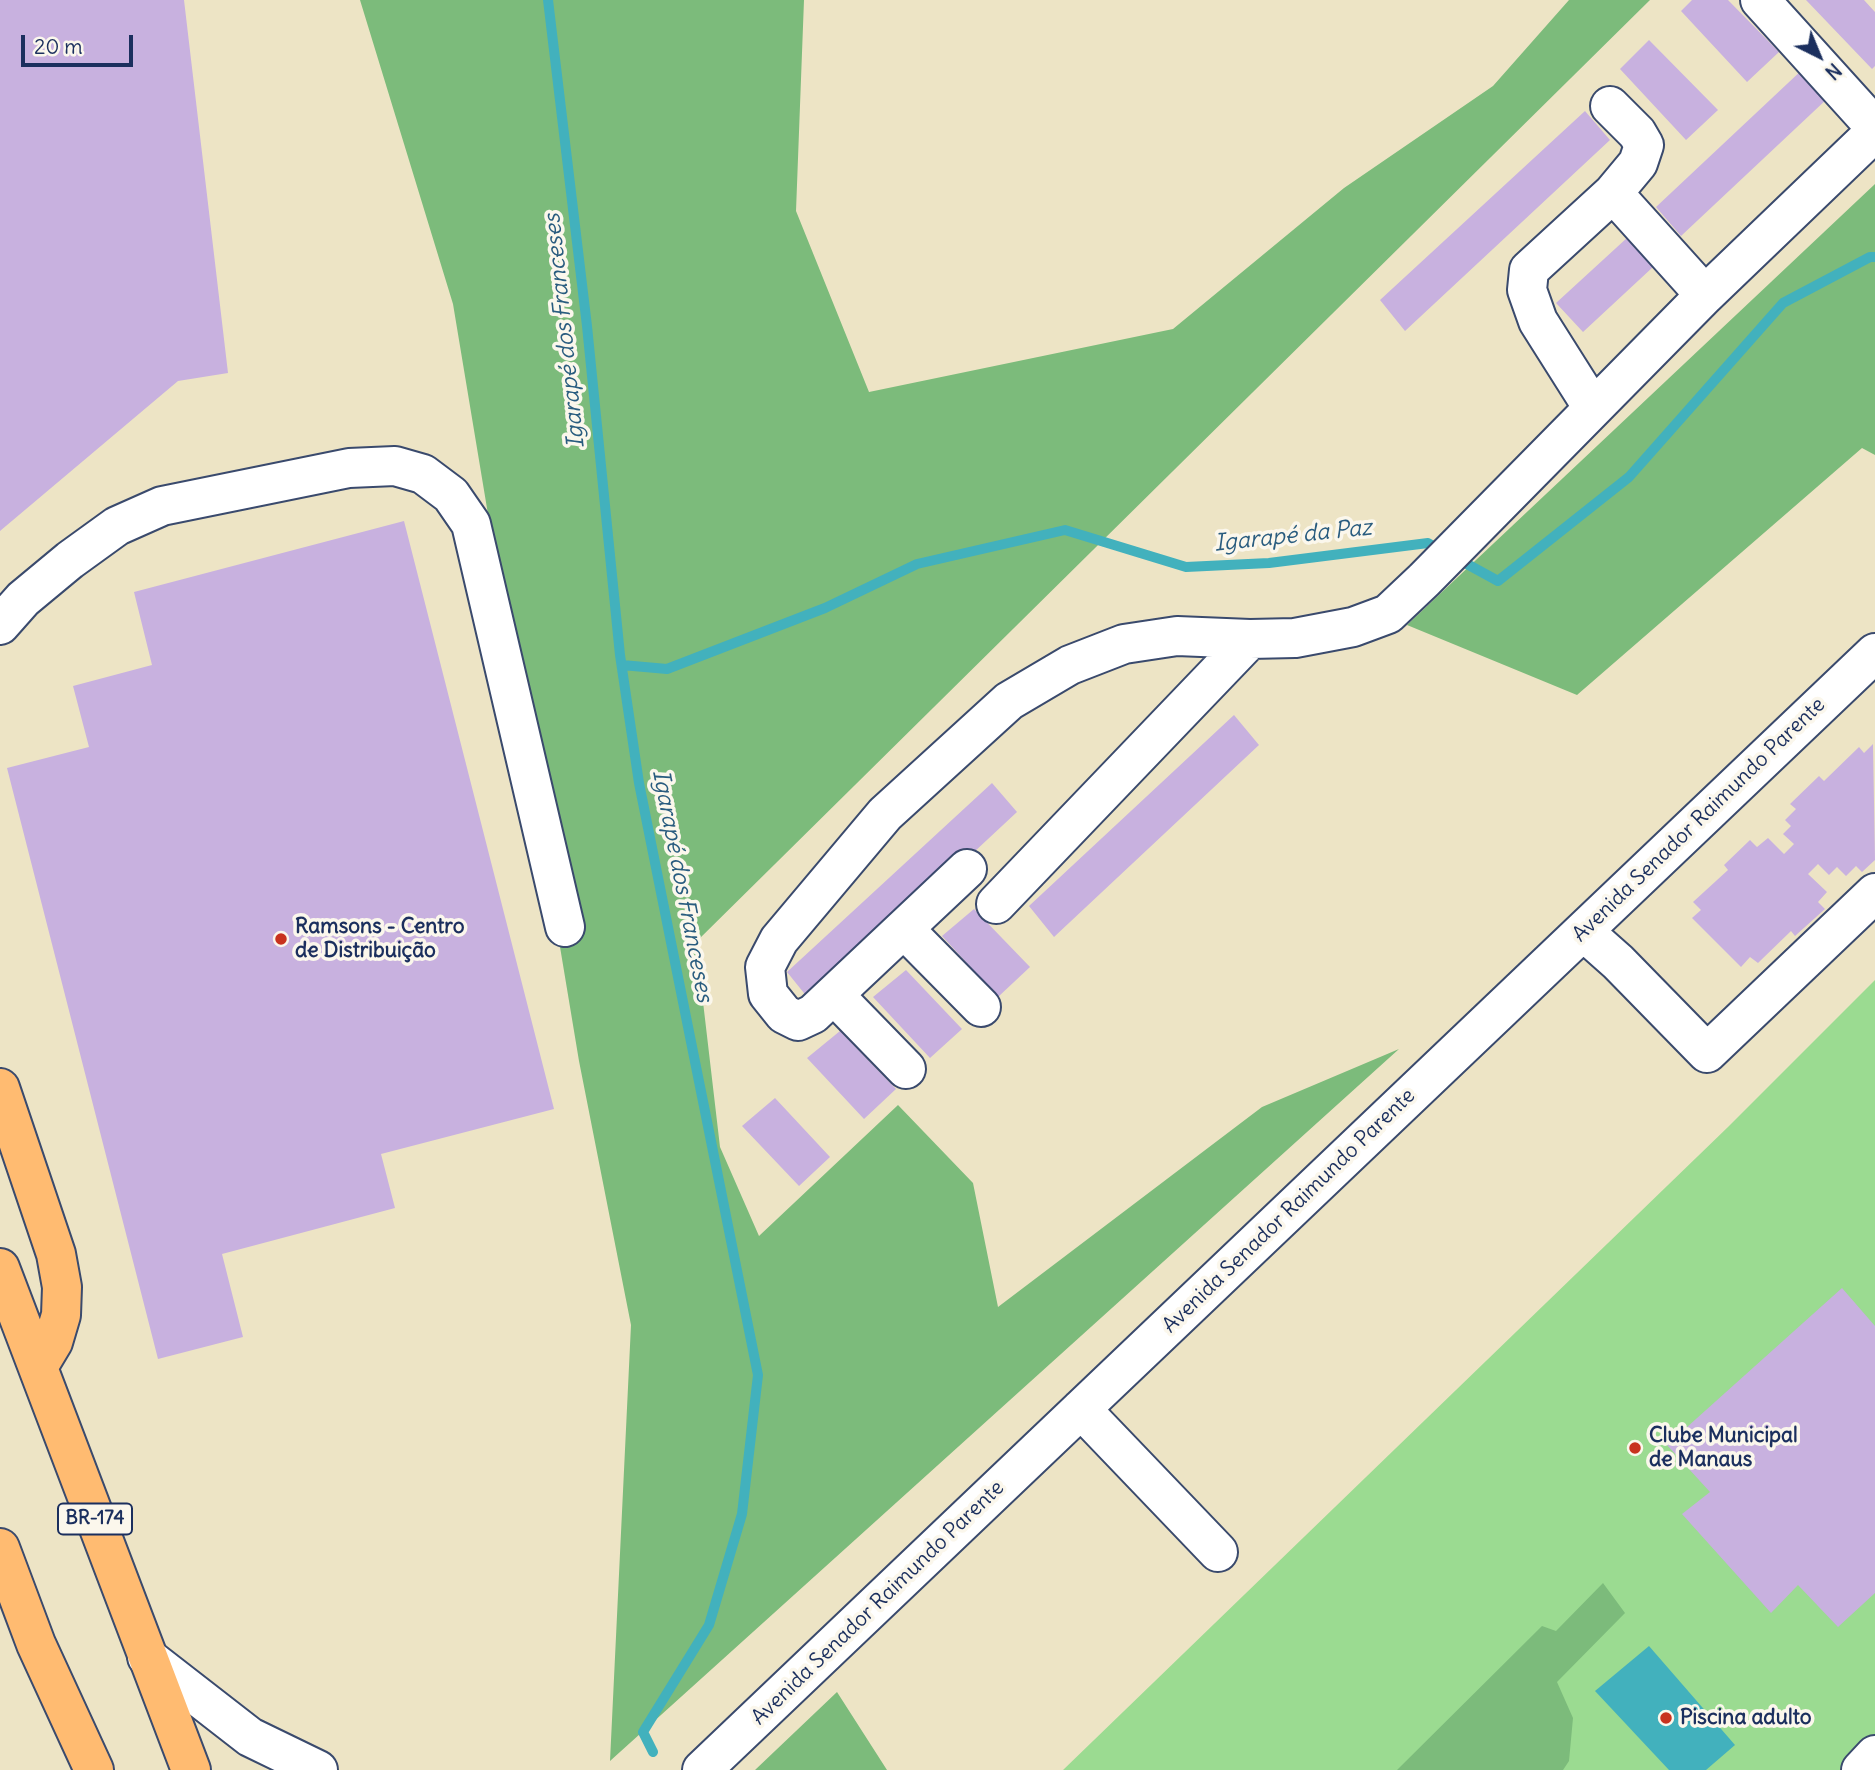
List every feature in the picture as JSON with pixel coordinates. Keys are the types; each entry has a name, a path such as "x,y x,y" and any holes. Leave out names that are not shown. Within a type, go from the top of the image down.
{"highway":[{"path":"0,1088 56,1254 62,1287 61,1315 53,1342 37,1367"},
{"name":"BR-174","path":"0,1268 191,1770"},
{"path":"0,1548 36,1644 94,1770"}],"street":[{"path":"967,870 813,1014 798,1021 784,1014 768,994 765,967 779,940 885,814 1009,701 1070,665 1124,644 1177,636 1295,638 1353,628 1388,614 1705,295 1875,129 1760,0"},
{"path":"1593,408 1538,321 1527,290 1530,270 1613,193 1638,163 1644,145 1637,133 1610,106"},
{"path":"1613,193 1705,295"},
{"path":"0,625 23,599 70,560 117,526 163,506 349,468 395,466 424,474 451,495 471,524 565,927"},
{"path":"996,904 1250,639"},
{"name":"Avenida Senador Raimundo Parente","path":"702,1770 1875,653"},
{"path":"1583,931 1618,962 1707,1054 1875,893"},
{"path":"904,929 981,1007"},
{"path":"834,995 906,1069"},
{"path":"1081,1409 1219,1552"},
{"path":"147,1657 250,1737 318,1770"},
{"path":"1861,1770 1875,1755"}],"green space":[{"path":"360,0 804,0 796,211 869,392 1173,329 1344,188 1493,86 1569,0 1650,0 696,942 720,1147 759,1236 898,1105 973,1183 998,1307 1262,1107 1399,1049 610,1761 631,1325 579,1061 453,304"},
{"path":"1875,184 1875,455 1862,448 1577,695 1407,625"},
{"name":"Clube Municipal de Manaus","path":"1875,980 1875,1770 1063,1770 1728,1127"},
{"path":"1603,1583 1625,1613 1557,1682 1573,1718 1569,1761 1563,1770 1397,1770 1542,1626 1556,1631"},
{"path":"837,1692 887,1770 755,1770"}],"water":[{"name":"Piscina adulto","path":"1649,1646 1735,1745 1706,1770 1669,1770 1595,1691"}],"building":[{"path":"0,0 184,0 228,373 178,381 0,531"},
{"path":"1692,0 1728,0 1779,52 1747,82 1681,11"},
{"path":"1806,0 1864,0 1875,12 1875,66 1872,69"},
{"path":"1649,40 1718,110 1686,140 1620,69"},
{"path":"1804,68 1828,98 1681,236 1656,207"},
{"path":"1585,111 1610,140 1405,331 1380,300"},
{"path":"1628,237 1653,267 1583,332 1556,303"},
{"name":"Ramsons - Centro de Distribuição","path":"404,521 554,1109 381,1154 395,1208 222,1254 243,1337 158,1359 7,768 89,747 73,686 152,665 134,592"},
{"path":"1234,715 1259,745 1054,937 1029,906"},
{"path":"1873,744 1875,860 1862,872 1856,866 1846,876 1837,867 1829,875 1818,864 1808,874 1827,892 1818,902 1825,909 1795,936 1791,931 1758,963 1750,957 1741,967 1692,918 1701,910 1693,902 1728,870 1724,865 1750,840 1757,847 1768,838 1784,854 1794,844 1783,834 1791,826 1785,820 1796,809 1790,804 1819,776 1824,781 1859,747 1864,753"},
{"path":"992,783 1017,812 812,1003 787,972"},
{"path":"974,909 1030,967 998,997 942,936"},
{"path":"906,970 962,1029 930,1058 873,997"},
{"path":"840,1031 896,1089 864,1119 807,1058"},
{"path":"775,1098 830,1157 799,1186 742,1126"},
{"path":"1842,1288 1875,1326 1875,1593 1838,1627 1798,1585 1771,1613 1682,1514 1710,1492 1667,1445"}],"waterway":[{"name":"Igarapé dos Franceses","path":"548,0 587,326 620,655 639,783 758,1375 742,1514 709,1625 643,1732 653,1752"},
{"name":"Igarapé da Paz","path":"1456,558 1498,581 1629,477 1783,303 1870,257 1875,257"},
{"name":"Igarapé da Paz","path":"621,661 622,665 667,669 825,608 917,564 1065,530 1186,567 1269,563 1428,543 1442,551"}],"place":[{"name":"Ramsons - Centro de Distribuição","path":"281,939"},
{"name":"Clube Municipal de Manaus","path":"1635,1448"},
{"name":"Piscina adulto","path":"1666,1718"}]}
